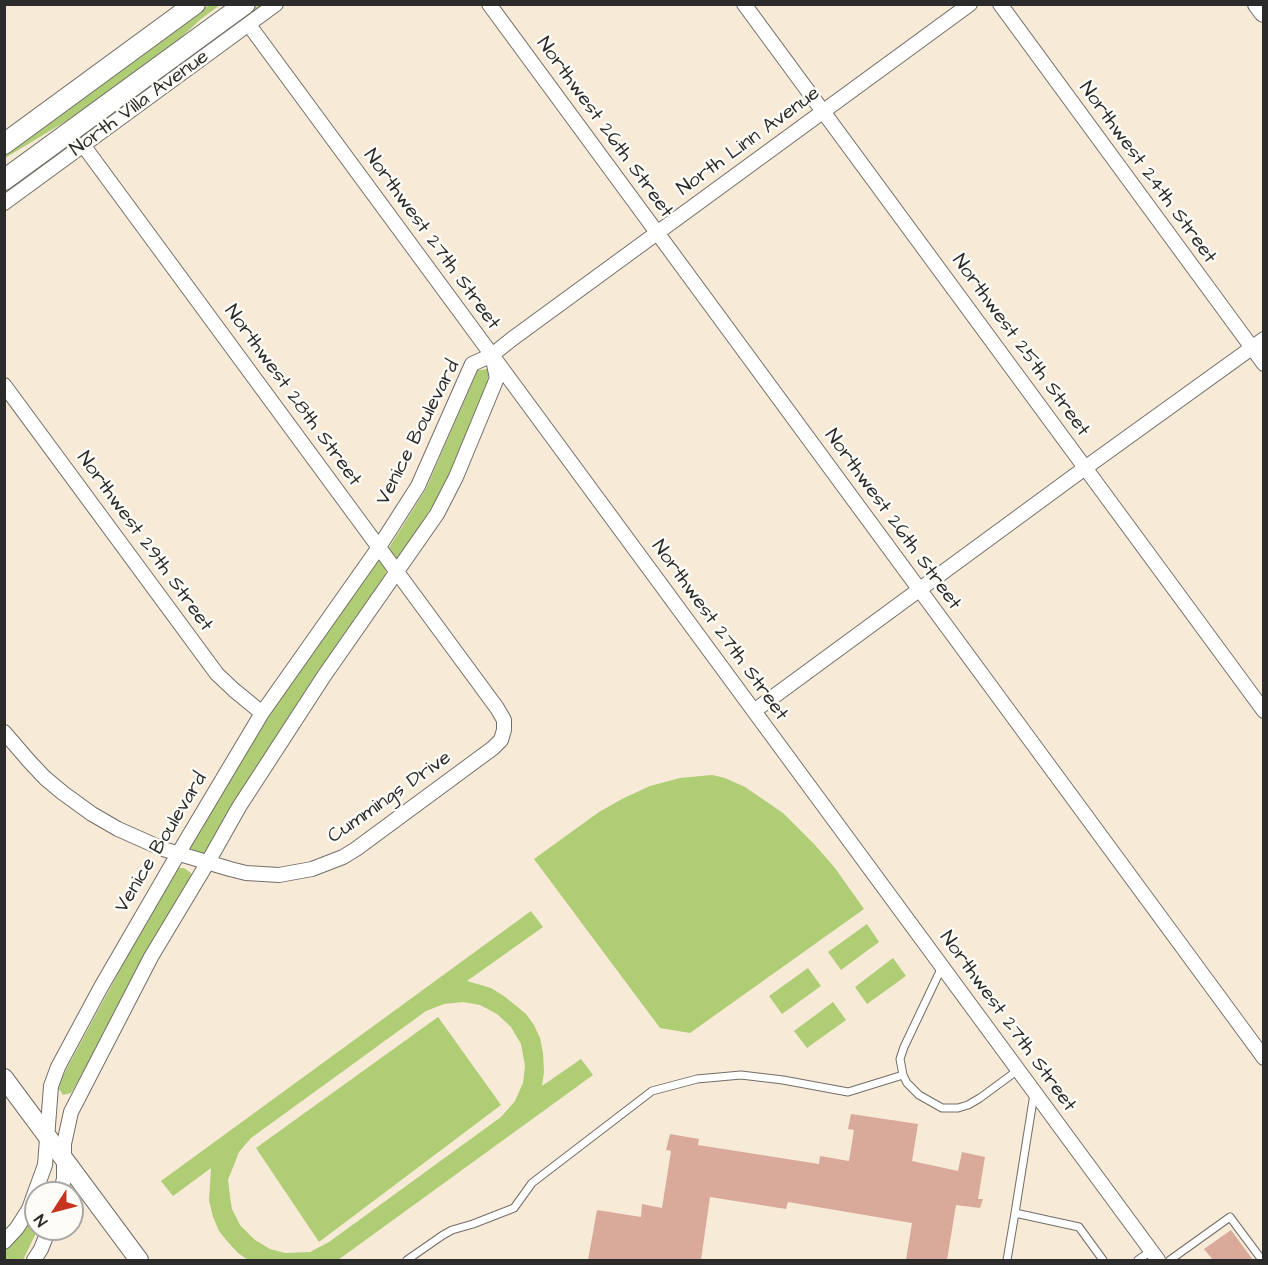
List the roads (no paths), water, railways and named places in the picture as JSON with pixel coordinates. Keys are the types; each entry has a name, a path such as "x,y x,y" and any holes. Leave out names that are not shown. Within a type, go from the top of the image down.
{"main road":[{"path":"4,144 195,4"},
{"name":"North Villa Avenue","path":"4,180 244,4"},
{"path":"1258,4 1263,12"}],"street":[{"name":"North Villa Avenue","path":"4,203 276,4"},
{"name":"Northwest 26th Street","path":"489,4 1263,1058"},
{"name":"Northwest 25th Street","path":"744,4 1263,711"},
{"name":"North Linn Avenue","path":"492,355 970,4"},
{"name":"Northwest 24th Street","path":"1000,4 1263,364"},
{"name":"Northwest 27th Street","path":"249,25 1155,1256"},
{"name":"Northwest 28th Street","path":"83,145 502,714 504,730"},
{"path":"754,711 1263,339"},
{"name":"Venice Boulevard","path":"4,1242 28,1209 45,1165 51,1086 58,1067 101,987 262,713 379,547 418,486 472,364 492,355 497,378 456,477 437,514 312,695 239,807 151,957 71,1112 64,1144 63,1181"},
{"name":"Northwest 29th Street","path":"4,385 212,666 234,690 262,713"},
{"name":"Cummings Drive","path":"4,732 45,777 74,802 118,829 178,854 246,873 279,874 312,869 343,857 381,832 494,748 501,740 504,730"},
{"path":"4,1078 139,1260"},
{"path":"34,1260 44,1241"}],"lane":[{"path":"942,967 900,1059 907,1083 919,1095 942,1108 958,1108 980,1098 1018,1070"},
{"path":"407,1260 452,1230 514,1208 532,1183 652,1091 697,1079 741,1075 848,1092 903,1075"},
{"path":"1007,1260 1034,1092"},
{"path":"1015,1213 1079,1227 1103,1260"},
{"path":"1170,1260 1230,1217 1262,1260"},
{"path":"1138,1260 1155,1256"}]}
